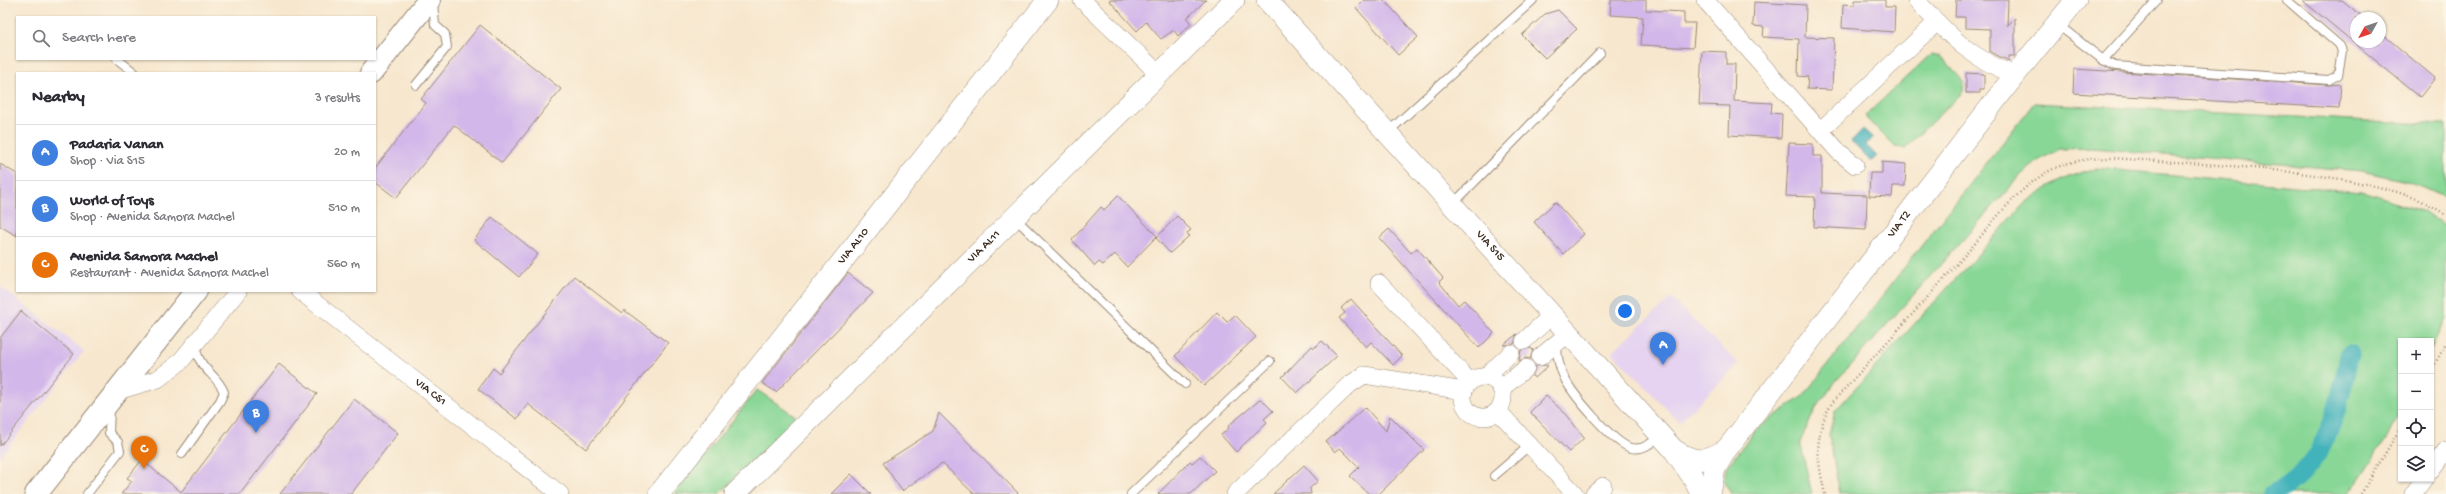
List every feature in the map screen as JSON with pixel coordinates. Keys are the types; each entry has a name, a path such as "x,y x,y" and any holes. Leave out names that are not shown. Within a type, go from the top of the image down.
{"main road":[{"path":"372,72 429,0"},
{"path":"36,494 195,292"}],"street":[{"name":"VIA AL10","path":"659,494 1048,0"},
{"path":"1082,0 1159,74"},
{"name":"VIA AL11","path":"735,494 1234,0"},
{"name":"VIA S15","path":"1267,0 1552,315 1563,338 1668,442 1688,459 1704,461 1726,450"},
{"path":"1705,0 1838,151 1855,165"},
{"path":"1916,0 1964,49 1983,61 2015,75"},
{"name":"VIA T2","path":"1710,494 1715,469 1726,450 2015,75 2076,0"},
{"path":"1821,130 1937,22"},
{"path":"1379,283 1473,383"},
{"path":"114,394 158,379 180,362 237,292"},
{"name":"VIA CS1","path":"301,292 560,494"},
{"path":"1524,341 1552,315"},
{"path":"1540,358 1563,338"},
{"path":"1235,494 1349,385 1364,374 1473,383 1498,383 1503,398 1498,411 1489,416 1473,414 1464,401 1473,383 1511,353"},
{"path":"1501,389 1526,368"},
{"path":"1498,411 1575,494"},
{"path":"1668,442 1694,479 1701,494"},
{"path":"2434,466 2446,450"},
{"path":"2413,494 2422,482"}],"lane":[{"path":"416,85 447,47 445,34 435,25 432,0"},
{"path":"1387,133 1533,0"},
{"path":"2103,60 2157,0"},
{"path":"2057,24 2103,60 2115,66 2329,80 2334,78 2338,75 2342,51 2340,46 2287,0"},
{"path":"1452,205 1600,53"},
{"path":"118,60 134,72"},
{"path":"1014,218 1185,384"},
{"path":"182,454 220,401 224,392 220,382 201,365 196,351 201,337"},
{"path":"1563,338 1557,357 1564,377 1582,403 1619,442 1632,448 1668,442"},
{"path":"1131,494 1270,361"},
{"path":"87,494 120,451 118,442 109,433 114,394"},
{"path":"1494,476 1530,445"}],"path":[{"path":"1825,494 1817,446 1822,421 1832,403 1967,253 2008,204 2040,176 2063,164 2091,158 2113,158 2286,172 2352,182 2400,194 2437,208 2446,216"},
{"path":"2434,366 2446,344"},
{"path":"2361,494 2398,432"}],"shaded area":[{"path":"0,286 84,351 0,457"},
{"path":"1671,298 1739,364 1679,422 1612,352"}],"green space":[{"path":"1931,54 1940,56 1964,82 1963,92 1905,148 1895,147 1865,116"},
{"path":"2034,103 2446,125 2446,198 2411,182 2361,171 2092,148 2060,149 2041,159 2022,174 1836,381 1815,410 1800,442 1812,494 1731,494 1724,480 1726,468 1755,430 1803,396"},
{"path":"2096,168 2362,192 2425,212 2446,227 2446,318 2434,343 2434,338 2398,338 2398,415 2387,437 2349,494 1840,494 1829,435 1835,411 2024,204 2042,191 2076,174"},
{"path":"757,390 797,417 719,494 674,494"}],"water":[{"path":"1863,129 1873,138 1866,145 1877,156 1871,162 1851,141"}],"building":[{"path":"1109,0 1206,0 1187,18 1191,24 1178,36 1174,30 1161,39 1146,22 1137,31"},
{"path":"1364,0 1384,0 1418,37 1398,55 1356,8"},
{"path":"1611,0 1646,0 1646,10 1684,12 1684,23 1695,23 1693,48 1641,45 1643,17 1610,15"},
{"path":"1855,0 1885,0 1885,7 1895,7 1894,32 1842,28 1843,4 1855,5"},
{"path":"1956,0 2008,0 2007,26 2015,18 2015,56 2009,56 2009,61 1990,52 1990,29 1965,28 1965,17 1955,17"},
{"path":"2302,0 2342,0 2357,12 2350,12 2350,39"},
{"path":"1754,2 1806,5 1805,37 1834,38 1832,90 1807,89 1808,77 1798,76 1799,39 1763,37 1764,27 1753,26"},
{"path":"1558,10 1577,29 1545,58 1522,35 1545,14"},
{"path":"480,25 561,89 502,163 454,125 396,198 376,183 376,167 426,103 421,99"},
{"path":"2386,37 2435,78 2420,97 2360,48 2386,48"},
{"path":"1702,51 1726,52 1726,64 1735,64 1734,101 1772,103 1771,113 1782,114 1781,138 1729,135 1730,106 1699,105"},
{"path":"2074,69 2329,85 2341,84 2339,108 2073,93"},
{"path":"1966,73 1984,74 1984,89 1980,89 1980,93 1966,93"},
{"path":"1789,143 1813,144 1813,156 1822,156 1822,193 1867,195 1866,230 1814,227 1815,197 1786,196"},
{"path":"1882,162 1906,164 1905,186 1893,186 1892,197 1869,196 1870,173 1882,173"},
{"path":"0,164 16,173 16,235 0,226"},
{"path":"1118,196 1157,236 1127,267 1115,254 1103,265 1099,262 1095,266 1072,240 1101,207 1104,210"},
{"path":"1555,202 1584,234 1563,254 1534,222"},
{"path":"1177,216 1191,230 1187,233 1189,236 1170,253 1156,238"},
{"path":"492,217 538,254 519,277 474,240"},
{"path":"1389,229 1411,253 1417,248 1443,278 1439,282 1458,305 1464,300 1494,333 1479,348 1379,238"},
{"path":"848,273 873,293 776,392 762,383"},
{"path":"574,276 622,313 624,310 668,343 586,449 528,404 517,419 478,389 493,368 499,373"},
{"path":"1351,299 1402,356 1393,365 1371,342 1366,347 1339,318 1345,313 1341,308"},
{"path":"21,311 74,354 0,446 0,338"},
{"path":"1217,312 1227,322 1235,315 1256,337 1204,386 1175,356"},
{"path":"1517,334 1514,344 1503,345"},
{"path":"1322,341 1337,356 1297,393 1282,377 1312,346 1314,348"},
{"path":"1531,348 1533,350 1530,359 1525,358 1519,361 1521,350"},
{"path":"279,364 317,394 240,494 121,494 132,481 127,478 142,460 181,492"},
{"path":"1536,366 1548,366 1535,378 1532,376"},
{"path":"1546,396 1567,415 1584,438 1569,452 1530,412"},
{"path":"354,399 398,433 351,494 280,494"},
{"path":"1261,399 1273,411 1264,419 1267,422 1236,452 1221,435 1229,428 1228,426"},
{"path":"1365,407 1386,431 1390,416 1424,450 1379,494 1369,494 1350,476 1359,467 1340,448 1335,452 1326,442"},
{"path":"939,413 1019,494 974,494 942,463 902,491 883,463 933,431"},
{"path":"1200,456 1215,471 1191,494 1158,494 1190,461 1192,463"},
{"path":"1304,465 1318,481 1310,488 1311,494 1273,494"},
{"path":"851,474 871,494 831,494"}],"waterway":[{"path":"2272,494 2290,483 2305,469 2317,453 2327,435 2340,396 2349,355"}],"place":[{"name":"Padaria Vanan","path":"1663,365"},
{"name":"World of Toys","path":"256,433"},
{"name":"Avenida Samora Machel","path":"144,469"}]}
